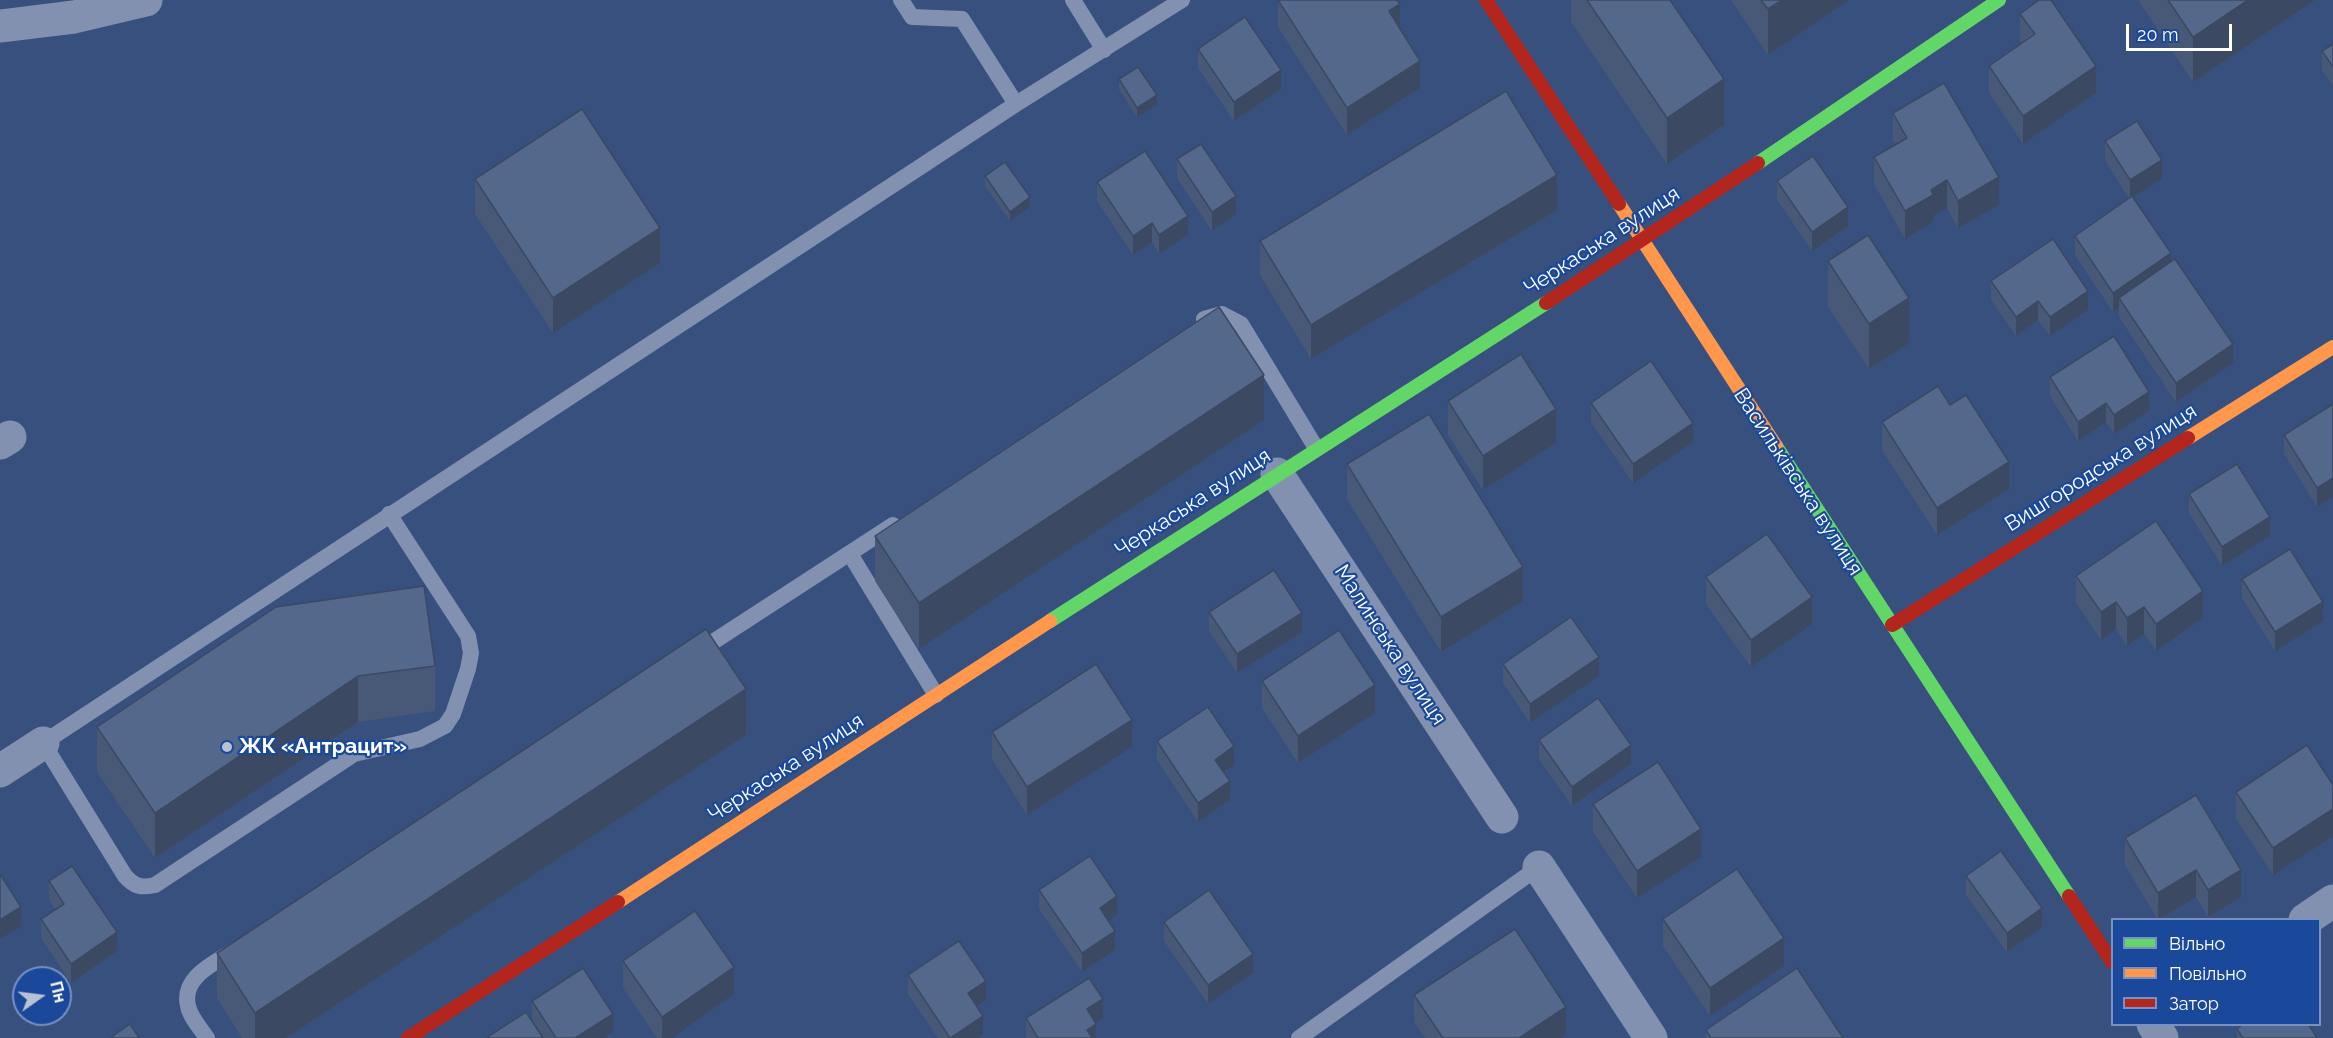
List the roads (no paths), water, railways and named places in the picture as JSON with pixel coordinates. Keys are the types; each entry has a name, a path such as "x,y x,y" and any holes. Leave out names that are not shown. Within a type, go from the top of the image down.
{"street":[{"path":"0,26 74,17 146,0"},
{"name":"Черкаська вулиця","path":"408,1038 1316,448 1642,242 1999,0"},
{"name":"Васильківська вулиця","path":"1493,2 1642,242 2111,960"},
{"name":"Вишгородська вулиця","path":"1892,625 2333,347"},
{"name":"Малинська вулиця","path":"1277,474 1502,817"},
{"path":"1,769 43,744"},
{"path":"1539,867 1651,1038"},
{"path":"2308,918 2333,901"}],"lane":[{"path":"901,0 912,17 962,19 1016,104"},
{"path":"1073,0 1104,50"},
{"path":"389,514 468,636 471,653 468,669 453,714 445,726 431,735 354,754 155,885 143,888 134,885 125,876 43,744 389,514 1016,104 1182,0"},
{"path":"1193,326 1203,319 1222,314 1241,324 1316,448"},
{"path":"679,664 909,515"},
{"path":"850,554 936,695"},
{"path":"1299,1038 1539,867"},
{"path":"207,1038 188,1007 187,991 196,975 246,943"}],"place":[{"name":"ЖК «Антрацит»","path":"227,747"}]}
